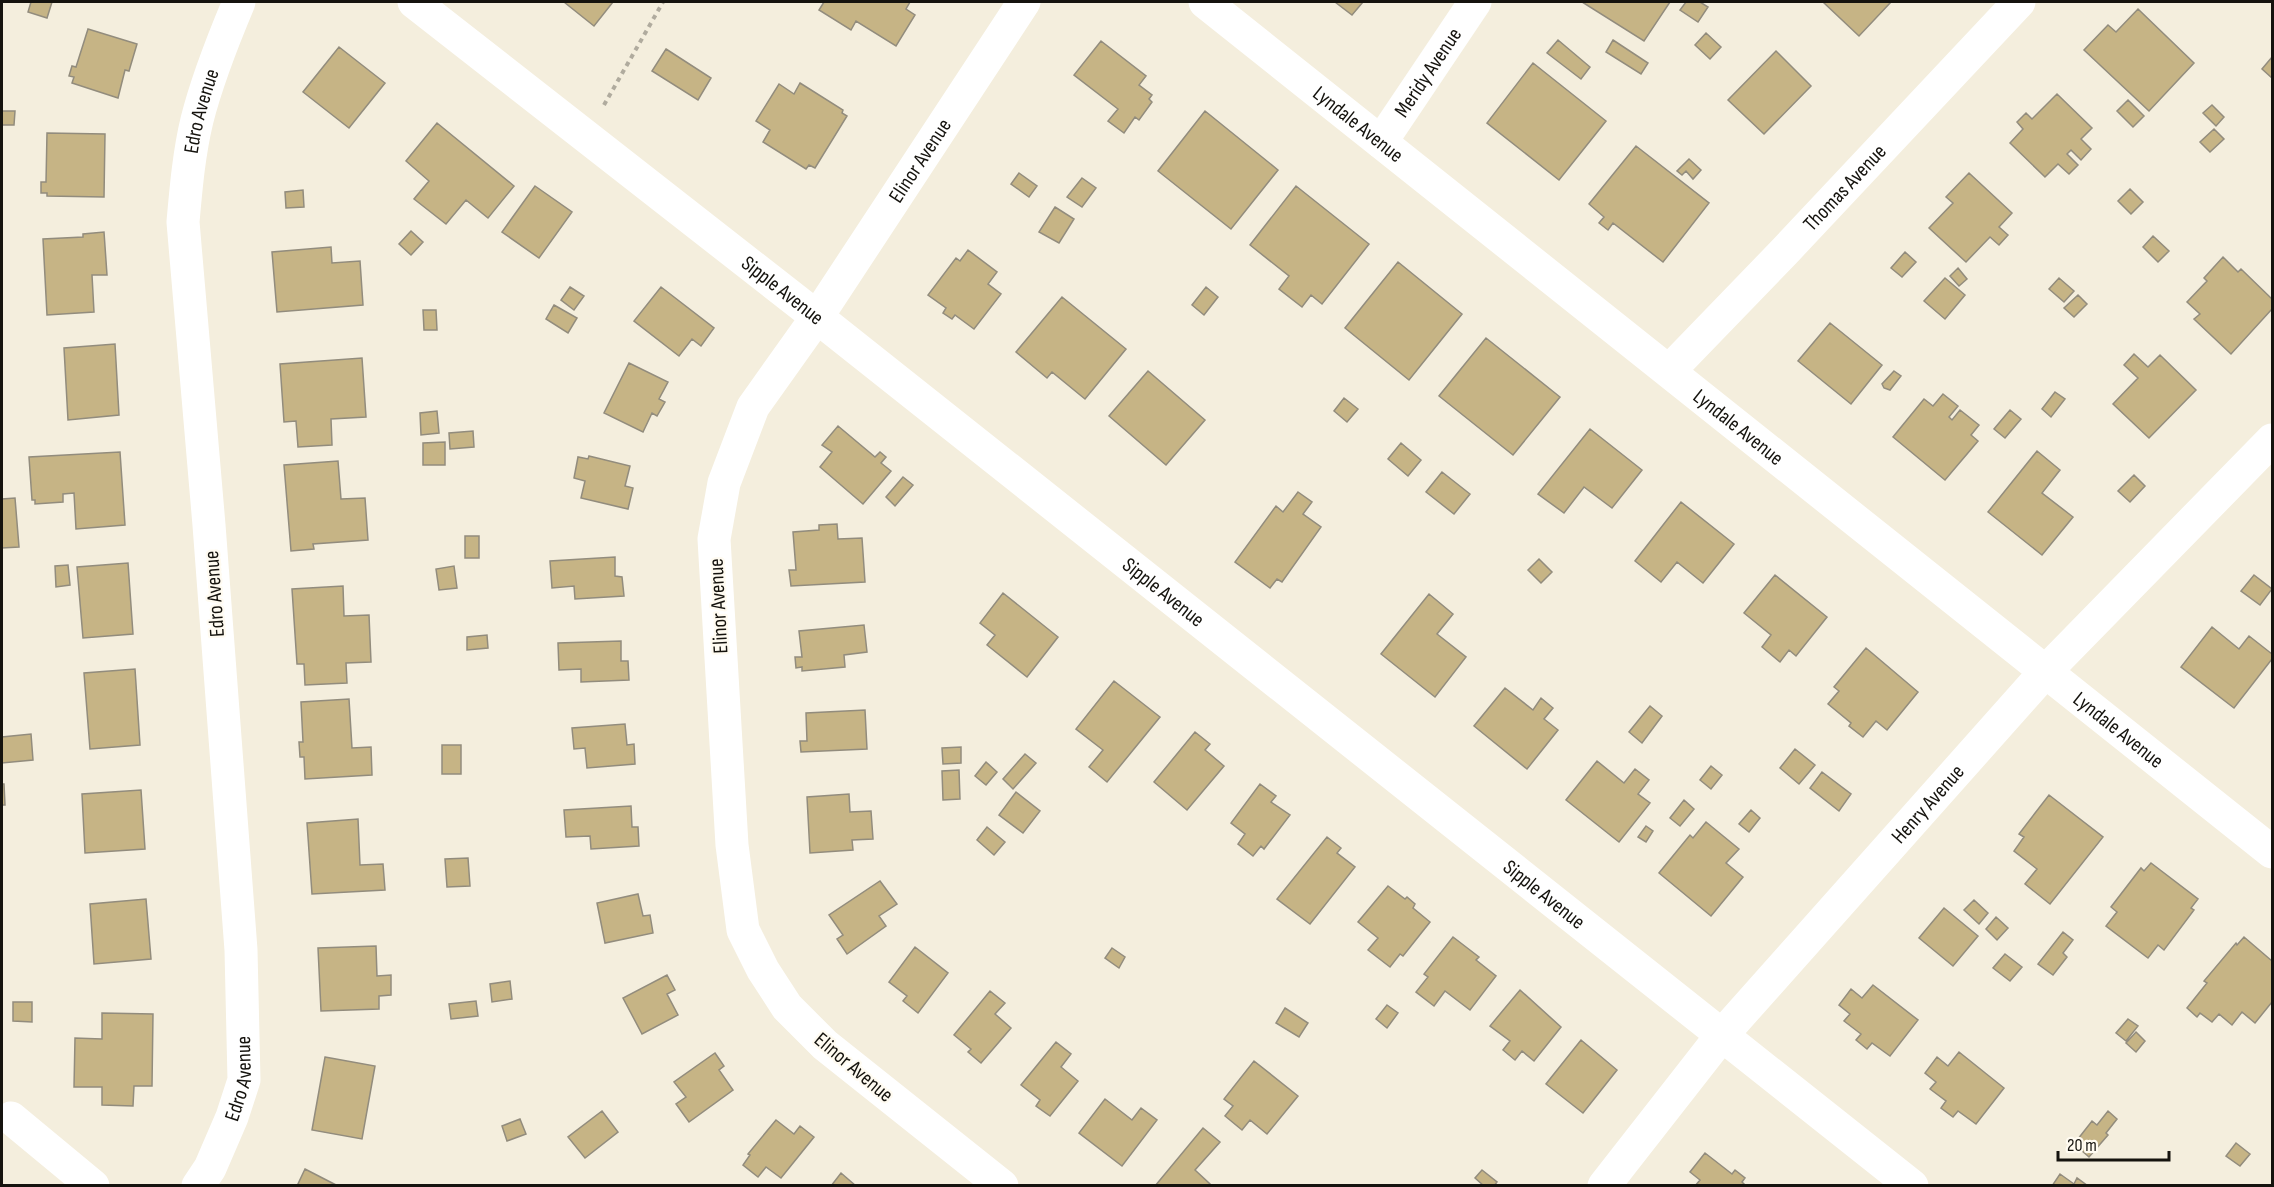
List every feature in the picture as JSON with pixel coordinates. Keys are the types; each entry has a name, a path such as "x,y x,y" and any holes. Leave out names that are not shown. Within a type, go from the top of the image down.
{"street":[{"name":"Edro Avenue","path":"198,1185 210,1168 232,1117 244,1080 239,926 209,525 183,222 197,121 220,49 239,2"},
{"name":"Sipple Avenue","path":"414,2 818,317 1912,1185"},
{"name":"Elinor Avenue","path":"1002,1185 818,1038 787,1007 763,970 743,930 732,845 714,539 724,483 753,407 818,317 1024,2"},
{"name":"Lyndale Avenue","path":"1204,2 2272,852"},
{"name":"Meridy Avenue","path":"1382,142 1475,2"},
{"name":"Thomas Avenue","path":"1669,371 2019,2"},
{"name":"Henry Avenue","path":"1604,1185 1722,1035 2046,671 2272,440"},
{"path":"11,1118 93,1185"}],"path":[{"path":"586,138 663,2"}],"building":[{"path":"31,2 52,2 47,18 28,12"},
{"path":"564,2 613,2 594,26"},
{"path":"824,2 910,2 906,9 915,15 896,46 856,21 851,30 819,10"},
{"path":"1335,2 1363,2 1352,15"},
{"path":"1582,2 1670,2 1644,41"},
{"path":"1686,2 1700,2 1708,7 1698,22 1680,10"},
{"path":"1823,2 1891,2 1859,36"},
{"path":"2138,9 2194,63 2149,111 2084,50 2108,25 2116,32"},
{"path":"88,29 137,44 129,71 125,70 118,98 72,83 74,77 69,76 72,66 76,67"},
{"path":"1706,33 1721,47 1710,59 1695,45"},
{"path":"1558,40 1590,67 1581,79 1547,53"},
{"path":"1613,40 1648,63 1641,74 1606,52"},
{"path":"1101,41 1146,76 1139,85 1152,95 1149,99 1152,102 1139,120 1135,117 1124,133 1108,121 1118,109 1074,75"},
{"path":"339,47 385,83 349,128 303,92"},
{"path":"666,49 711,78 698,100 652,71"},
{"path":"1776,51 1811,86 1764,134 1728,100"},
{"path":"2272,57 2272,78 2262,69"},
{"path":"1533,63 1606,121 1559,180 1487,123"},
{"path":"800,83 843,110 842,113 847,116 815,168 809,165 806,169 763,142 770,130 756,121 779,84 794,94"},
{"path":"2057,94 2092,128 2081,139 2091,149 2081,160 2071,150 2067,154 2078,165 2069,174 2058,164 2045,177 2010,143 2023,129 2017,122 2026,113 2032,119"},
{"path":"2128,100 2144,116 2133,127 2117,111"},
{"path":"2212,105 2224,117 2216,126 2203,113"},
{"path":"2,111 15,111 14,125 2,125"},
{"path":"1205,111 1278,170 1231,229 1158,171"},
{"path":"437,123 514,186 488,218 466,200 446,224 414,199 429,181 406,161"},
{"path":"2214,129 2224,139 2210,152 2200,142"},
{"path":"47,133 105,134 104,197 47,196 47,193 41,193 41,182 46,182"},
{"path":"1636,146 1709,203 1663,262 1613,223 1608,230 1599,223 1604,217 1589,204"},
{"path":"1689,159 1701,170 1693,179 1686,171 1682,175 1677,171"},
{"path":"1019,173 1037,186 1029,197 1011,184"},
{"path":"1969,173 2012,213 1999,227 2008,235 1999,245 1990,237 1966,262 1929,228 1953,203 1946,197"},
{"path":"1082,178 1096,188 1082,207 1067,197"},
{"path":"535,186 572,212 539,258 502,232"},
{"path":"1296,186 1369,244 1322,304 1311,295 1302,307 1279,289 1289,276 1250,245"},
{"path":"2130,189 2143,202 2131,214 2118,201"},
{"path":"303,190 304,207 286,208 285,192"},
{"path":"1055,207 1074,219 1059,243 1039,232"},
{"path":"411,231 423,242 411,255 399,244"},
{"path":"104,232 107,275 92,275 94,312 47,315 43,239 83,237 83,234"},
{"path":"2153,236 2169,251 2158,262 2143,247"},
{"path":"331,247 332,263 360,261 363,305 277,312 272,252"},
{"path":"968,250 997,272 988,284 1001,294 974,329 955,315 952,319 943,313 946,308 928,295 956,258 960,261"},
{"path":"1905,252 1916,262 1902,277 1891,268"},
{"path":"2223,257 2238,272 2241,269 2272,299 2272,309 2231,354 2194,319 2200,314 2187,302 2207,281 2204,278"},
{"path":"1398,262 1462,314 1409,380 1345,328"},
{"path":"1958,268 1967,279 1959,286 1950,276"},
{"path":"1945,278 1965,295 1945,319 1924,301"},
{"path":"2059,278 2074,291 2064,302 2049,289"},
{"path":"570,287 584,296 574,310 561,300"},
{"path":"661,287 714,328 701,346 692,339 679,356 634,321"},
{"path":"1206,287 1218,297 1204,315 1192,305"},
{"path":"2078,295 2087,304 2074,317 2064,308"},
{"path":"1062,297 1126,349 1085,399 1052,372 1047,378 1016,352"},
{"path":"554,305 577,318 568,333 546,319"},
{"path":"423,310 436,310 437,330 424,330"},
{"path":"1830,323 1882,365 1851,404 1798,361"},
{"path":"1486,338 1560,397 1513,455 1439,396"},
{"path":"115,344 119,415 68,420 64,348"},
{"path":"2134,354 2148,367 2160,355 2196,390 2149,438 2113,404 2138,378 2124,365"},
{"path":"362,358 366,417 331,419 332,445 298,447 296,421 284,422 280,364"},
{"path":"629,363 668,382 659,399 665,402 657,416 652,413 643,432 604,413"},
{"path":"1148,371 1205,420 1166,465 1109,416"},
{"path":"1894,371 1901,376 1890,390 1884,388 1882,384"},
{"path":"2055,392 2065,399 2051,417 2042,409"},
{"path":"1943,394 1958,406 1949,417 1952,420 1960,410 1979,425 1971,435 1978,441 1945,480 1893,437 1924,399 1933,406"},
{"path":"1344,398 1358,409 1347,422 1334,411"},
{"path":"2010,410 2021,419 2005,438 1994,429"},
{"path":"437,411 439,433 421,435 420,413"},
{"path":"838,426 875,457 880,452 886,457 881,463 891,471 863,504 820,467 832,452 822,445"},
{"path":"1590,429 1642,470 1612,508 1584,487 1564,513 1538,494"},
{"path":"473,431 474,447 450,449 449,433"},
{"path":"445,442 445,465 423,465 423,443"},
{"path":"1401,443 1421,460 1408,476 1388,459"},
{"path":"2037,451 2060,470 2042,493 2073,517 2042,555 1988,512"},
{"path":"120,452 125,525 76,529 74,493 63,494 63,502 35,504 35,500 32,500 29,457"},
{"path":"589,456 630,466 625,486 633,488 628,509 581,498 585,481 574,478 578,457 588,459"},
{"path":"338,461 341,499 365,498 368,540 313,544 314,549 291,551 284,465"},
{"path":"1442,472 1470,494 1454,514 1426,492"},
{"path":"2134,475 2145,486 2130,502 2118,491"},
{"path":"903,477 913,485 895,506 886,497"},
{"path":"1298,492 1312,502 1303,514 1321,527 1282,582 1277,579 1270,588 1235,562 1276,506 1283,512"},
{"path":"15,498 19,547 2,548 2,499"},
{"path":"1681,502 1734,544 1703,583 1677,562 1661,582 1635,561"},
{"path":"837,524 838,539 862,538 865,582 791,586 789,570 796,570 793,532 819,530 819,525"},
{"path":"465,536 479,536 479,558 465,558"},
{"path":"615,557 615,576 622,577 624,596 575,599 574,586 552,588 550,561"},
{"path":"1539,559 1552,572 1541,583 1528,570"},
{"path":"128,563 133,634 83,638 77,567"},
{"path":"68,565 70,585 56,587 55,566"},
{"path":"454,566 457,588 439,590 436,569"},
{"path":"1775,575 1827,617 1796,656 1789,650 1780,662 1762,647 1771,635 1744,613"},
{"path":"2254,575 2272,589 2260,605 2241,591"},
{"path":"343,586 344,616 369,615 371,662 346,663 347,683 305,685 304,664 297,664 292,589"},
{"path":"1003,593 1058,637 1027,677 987,645 995,635 980,623"},
{"path":"1429,594 1453,614 1437,634 1466,657 1435,697 1381,654"},
{"path":"864,625 867,652 844,655 845,667 802,671 802,667 796,668 795,657 802,657 799,631"},
{"path":"2212,627 2239,649 2249,636 2272,654 2272,659 2234,708 2181,667"},
{"path":"487,635 488,648 467,650 467,637"},
{"path":"621,641 621,661 628,661 629,680 581,682 581,669 559,670 558,643"},
{"path":"1866,648 1918,692 1887,730 1876,721 1863,737 1849,726 1851,723 1828,704 1839,691 1834,687"},
{"path":"135,669 140,745 90,749 84,673"},
{"path":"1114,681 1160,717 1107,782 1089,767 1103,750 1076,729"},
{"path":"1505,688 1533,710 1541,698 1553,708 1544,719 1558,730 1527,769 1474,726"},
{"path":"349,699 352,748 371,747 372,775 305,779 304,757 300,757 299,742 303,742 301,702"},
{"path":"1650,706 1662,716 1642,743 1629,732"},
{"path":"865,710 867,749 801,752 800,741 807,741 806,713"},
{"path":"625,724 627,745 634,744 635,764 587,768 585,748 574,749 572,728"},
{"path":"1195,732 1210,744 1205,750 1224,766 1187,810 1154,782"},
{"path":"31,734 33,760 2,763 2,737"},
{"path":"442,745 461,745 461,774 442,774"},
{"path":"961,747 961,763 943,764 942,748"},
{"path":"1795,749 1815,765 1799,784 1780,768"},
{"path":"1025,754 1036,763 1013,789 1003,779"},
{"path":"1597,761 1624,783 1635,769 1649,780 1638,794 1650,803 1619,842 1566,800"},
{"path":"986,762 997,772 986,785 975,776"},
{"path":"1711,766 1722,775 1711,789 1700,780"},
{"path":"959,770 960,799 943,800 942,771"},
{"path":"1822,772 1851,794 1839,811 1810,788"},
{"path":"2,784 4,784 5,805 2,805"},
{"path":"1260,784 1276,796 1271,802 1290,815 1264,849 1261,846 1253,856 1238,844 1245,834 1231,823"},
{"path":"141,790 145,849 85,853 82,794"},
{"path":"1016,792 1040,811 1023,833 999,815"},
{"path":"849,794 850,812 871,811 873,839 852,840 853,850 810,853 807,797"},
{"path":"2049,795 2103,837 2050,904 2025,884 2037,869 2014,851 2024,837 2019,834"},
{"path":"1684,800 1694,809 1680,826 1670,818"},
{"path":"631,806 632,827 638,827 639,846 591,849 590,836 566,837 564,810"},
{"path":"1751,810 1760,818 1749,832 1739,824"},
{"path":"358,819 360,865 383,864 385,890 312,894 307,823"},
{"path":"1706,822 1739,849 1726,863 1743,877 1711,916 1659,873 1690,835 1693,838"},
{"path":"1646,826 1653,831 1646,842 1638,837"},
{"path":"987,827 1005,842 994,855 977,840"},
{"path":"1327,837 1341,848 1337,853 1355,867 1310,924 1277,899"},
{"path":"468,858 470,886 447,887 445,859"},
{"path":"2151,863 2198,899 2191,908 2194,910 2164,950 2158,945 2148,958 2106,926 2117,912 2111,907 2141,868 2144,871"},
{"path":"880,881 897,904 879,916 886,926 847,954 837,939 843,935 829,915"},
{"path":"1388,886 1405,899 1407,897 1415,904 1413,908 1430,922 1403,956 1400,954 1390,967 1368,950 1378,938 1358,922"},
{"path":"638,894 643,916 650,915 653,933 605,943 597,903"},
{"path":"146,899 151,959 94,964 90,904"},
{"path":"1974,900 1988,913 1979,924 1964,910"},
{"path":"1944,908 1978,936 1953,966 1919,938"},
{"path":"1996,917 2008,928 1997,940 1986,929"},
{"path":"2063,932 2073,940 2063,953 2067,957 2053,975 2038,964"},
{"path":"1453,937 1479,957 1476,960 1496,976 1470,1010 1445,991 1434,1006 1416,992 1428,977 1424,974"},
{"path":"2244,937 2272,961 2272,1002 2255,1023 2242,1012 2232,1025 2219,1014 2212,1022 2200,1013 2197,1017 2187,1008 2207,983 2204,981 2236,943 2237,945"},
{"path":"376,946 377,976 391,975 391,995 379,996 379,1009 321,1011 318,948"},
{"path":"915,947 948,973 918,1013 903,1001 907,996 889,982"},
{"path":"1112,948 1125,957 1119,968 1105,958"},
{"path":"2005,954 2022,967 2010,981 1993,968"},
{"path":"667,975 675,990 667,994 678,1015 642,1034 623,998"},
{"path":"510,981 512,999 492,1002 490,984"},
{"path":"1873,985 1918,1020 1890,1056 1872,1043 1867,1049 1856,1040 1861,1034 1844,1021 1850,1014 1839,1005 1851,989 1862,998"},
{"path":"1520,990 1561,1027 1534,1061 1522,1051 1515,1060 1503,1050 1510,1041 1490,1026"},
{"path":"990,991 1005,1003 995,1014 1011,1028 981,1063 968,1052 971,1049 954,1035"},
{"path":"476,1001 478,1016 451,1019 449,1004"},
{"path":"13,1002 32,1002 32,1022 13,1021"},
{"path":"1387,1005 1398,1013 1387,1028 1376,1019"},
{"path":"1285,1008 1308,1023 1299,1037 1276,1023"},
{"path":"102,1013 153,1014 152,1086 134,1086 133,1106 102,1105 102,1087 74,1087 75,1038 102,1039"},
{"path":"2128,1019 2138,1026 2126,1041 2116,1033"},
{"path":"2136,1032 2145,1041 2136,1052 2126,1043"},
{"path":"1581,1040 1617,1070 1583,1113 1546,1084"},
{"path":"1056,1042 1071,1054 1061,1067 1078,1081 1050,1116 1036,1106 1040,1100 1021,1085"},
{"path":"1959,1052 2004,1088 1976,1124 1958,1111 1953,1117 1941,1108 1946,1101 1930,1089 1936,1082 1925,1073 1937,1057 1948,1066"},
{"path":"715,1053 724,1066 719,1070 733,1090 689,1122 676,1104 686,1097 674,1082"},
{"path":"325,1057 375,1066 362,1139 312,1130"},
{"path":"1254,1061 1298,1096 1267,1134 1250,1120 1242,1130 1225,1116 1233,1106 1224,1099"},
{"path":"1105,1099 1132,1120 1141,1108 1157,1120 1122,1166 1079,1133"},
{"path":"602,1111 618,1132 585,1158 568,1137"},
{"path":"2108,1111 2117,1119 2106,1133 2108,1135 2089,1157 2074,1144 2092,1121 2097,1125"},
{"path":"520,1119 526,1134 507,1141 502,1126"},
{"path":"776,1120 794,1134 800,1126 814,1137 781,1178 766,1167 758,1177 743,1165 750,1155 748,1154"},
{"path":"1203,1128 1220,1142 1195,1170 1210,1184 1209,1186 1155,1186"},
{"path":"2236,1143 2250,1154 2240,1166 2226,1156"},
{"path":"1705,1153 1732,1174 1735,1170 1745,1178 1742,1182 1746,1186 1695,1186 1700,1180 1690,1172"},
{"path":"305,1169 338,1186 297,1186"},
{"path":"1482,1170 1497,1182 1494,1186 1484,1186 1475,1178"},
{"path":"841,1173 856,1186 831,1186"},
{"path":"2060,1174 2074,1184 2077,1178 2088,1186 2052,1186"}]}
